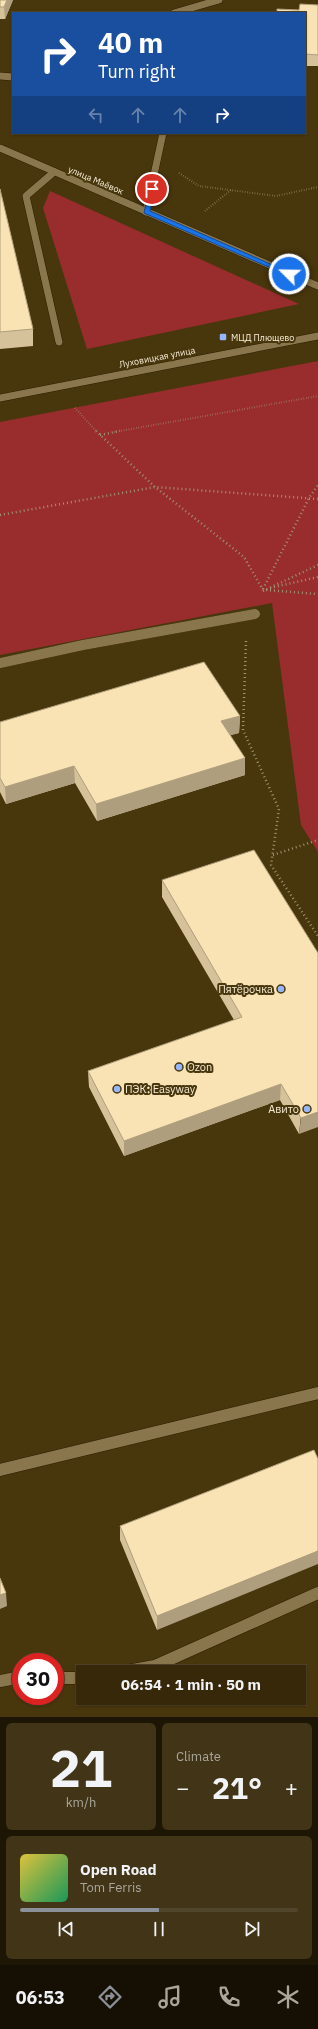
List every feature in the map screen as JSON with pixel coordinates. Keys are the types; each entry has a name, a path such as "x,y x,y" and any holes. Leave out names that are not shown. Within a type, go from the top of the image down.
{"street":[{"path":"177,12 219,0"},
{"path":"0,76 12,77"},
{"path":"146,212 163,134"},
{"name":"улица Маёвок","path":"0,148 318,286"},
{"path":"54,172 26,196 59,342"},
{"name":"Луховицкая улица","path":"0,398 318,336"},
{"path":"0,663 83,645 255,614"},
{"path":"0,1470 318,1393"},
{"path":"157,1665 318,1593"},
{"path":"64,1678 76,1678"},
{"path":"0,1681 12,1679"}],"path":[{"path":"158,160 199,186 276,196 318,187"},
{"path":"203,213 231,190"},
{"path":"99,435 318,396"},
{"path":"74,408 99,435 155,487 244,557 263,590"},
{"path":"318,485 309,498 263,590 245,643 243,730 279,809 271,865 318,936"},
{"path":"0,515 155,487 318,499"},
{"path":"263,590 318,565"},
{"path":"263,590 318,577"},
{"path":"263,590 318,594"},
{"path":"273,855 318,840"}],"shaded area":[{"path":"50,191 299,304 87,349 43,208"},
{"path":"318,361 318,852 301,825 272,603 0,655 0,422"}],"building":[{"path":"0,0 7,0 4,7 0,7"},
{"path":"300,4 318,5 318,55 306,54 306,12 277,12 277,9 299,10"},
{"path":"0,189 33,329 0,332"},
{"path":"204,662 240,716 221,721 245,758 96,804 74,766 5,787 0,778 0,722"},
{"path":"254,850 318,953 318,1112 301,1118 281,1084 124,1141 88,1071 242,1017 162,880"},
{"path":"314,1450 318,1459 318,1551 157,1616 120,1526"},
{"path":"0,1578 6,1593 0,1595"}],"place":[{"name":"МЦД Плющево","path":"223,337"},
{"name":"Пятёрочка","path":"281,989"},
{"name":"Ozon","path":"179,1067"},
{"name":"ПЭК: Easyway","path":"117,1089"},
{"name":"Авито","path":"307,1109"}],"route":[{"path":"152,189 146,212 289,274"}]}
